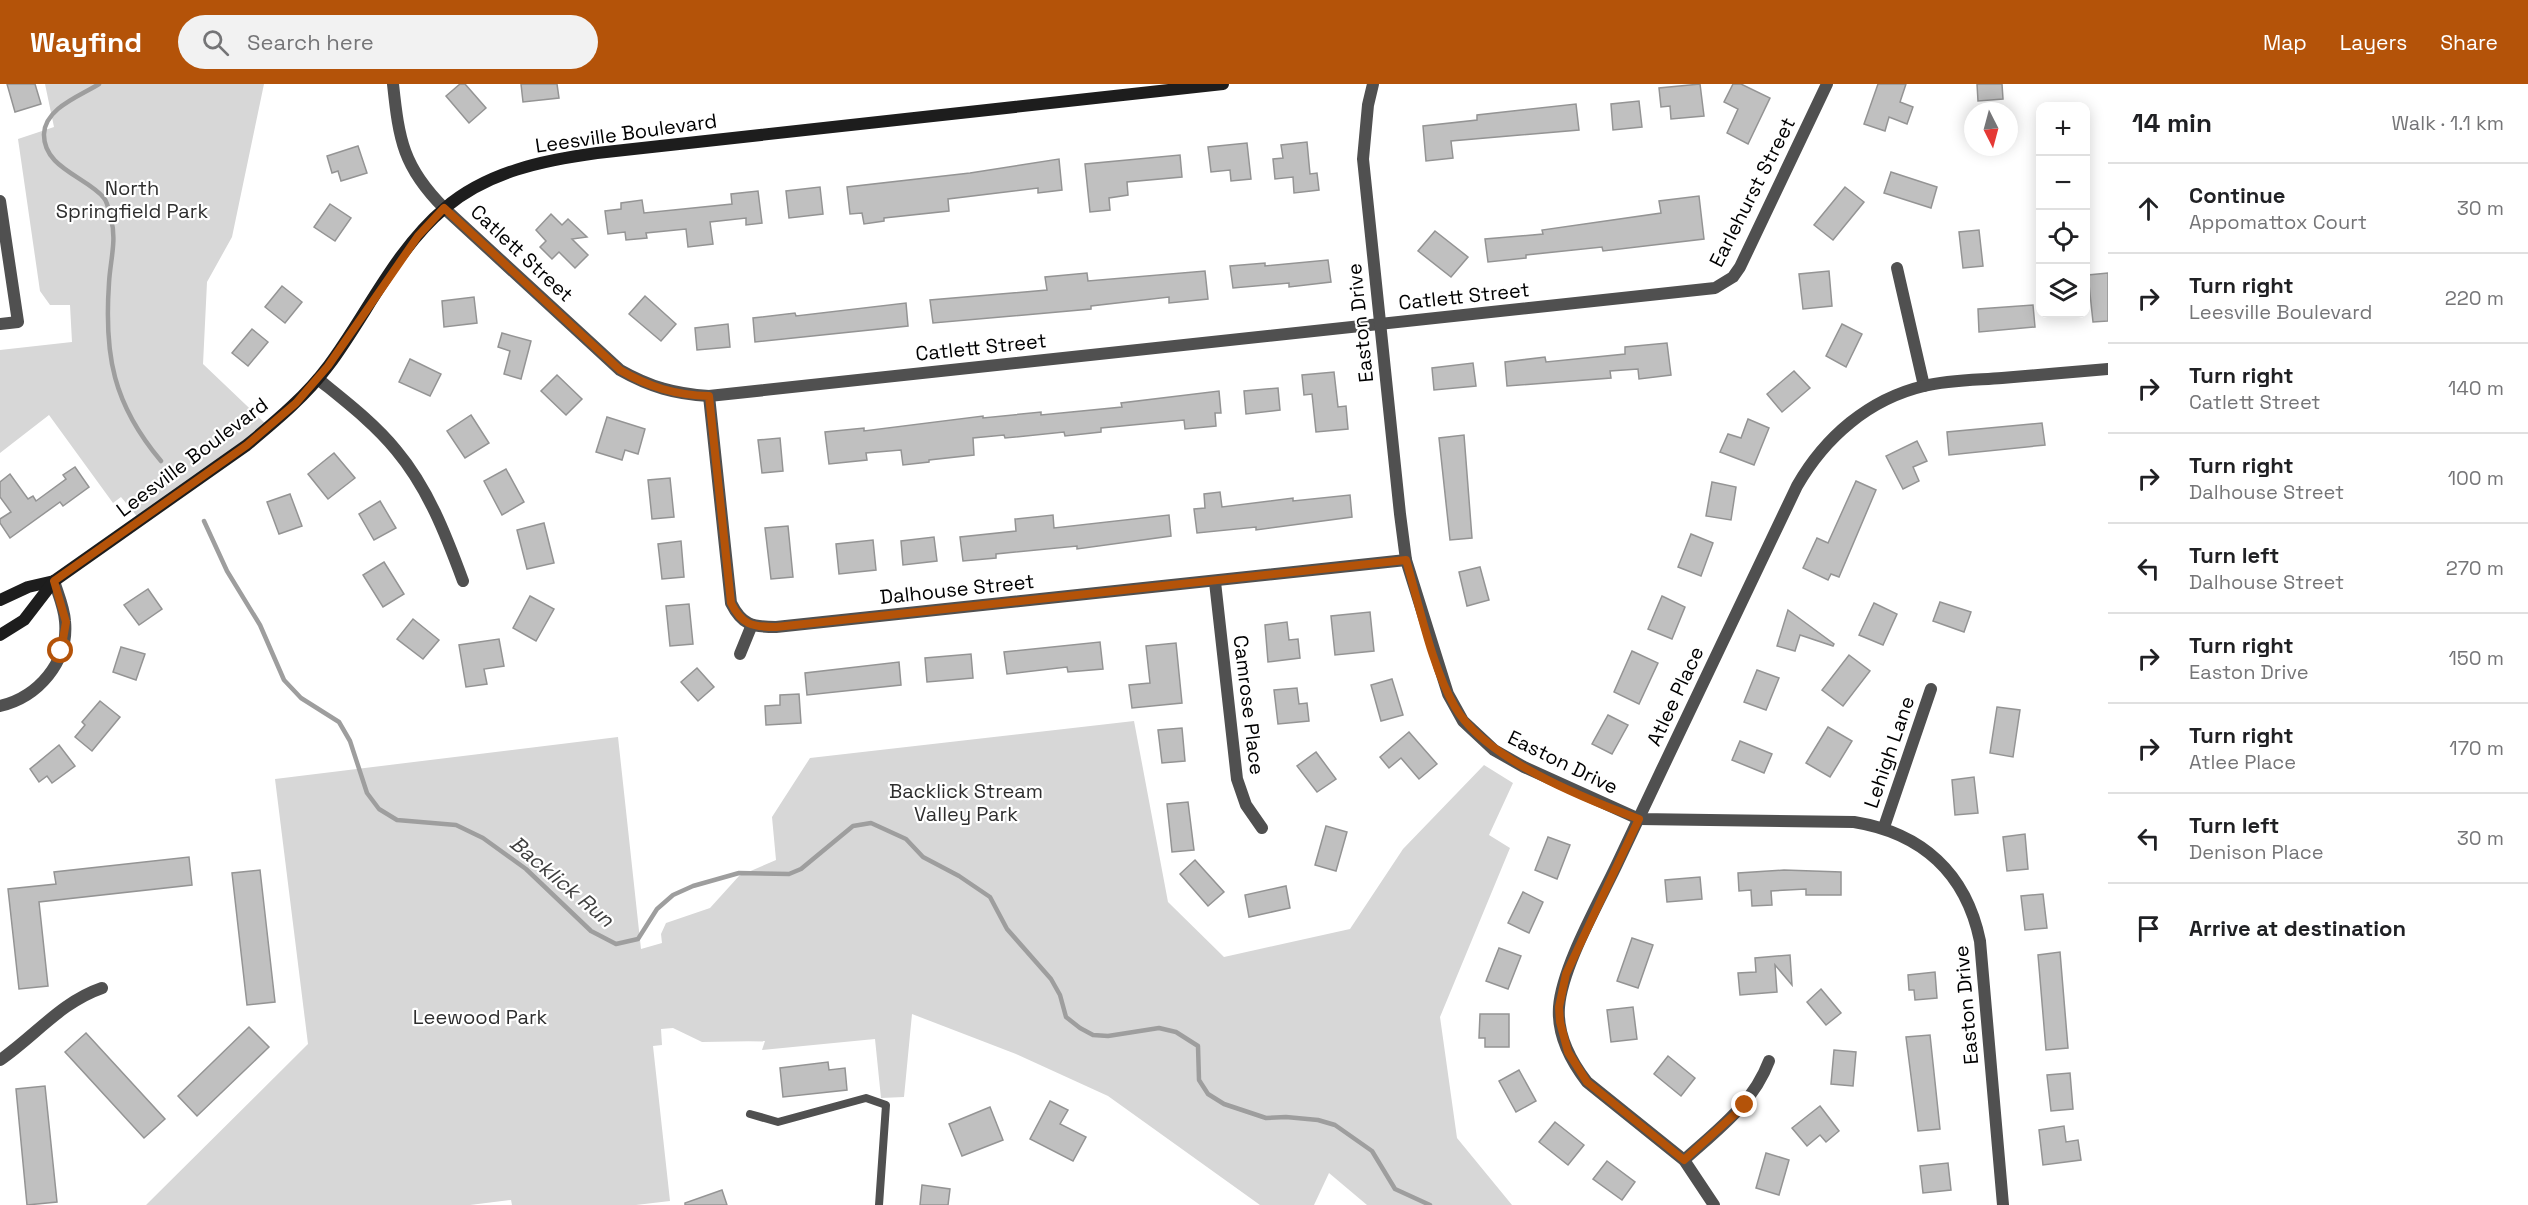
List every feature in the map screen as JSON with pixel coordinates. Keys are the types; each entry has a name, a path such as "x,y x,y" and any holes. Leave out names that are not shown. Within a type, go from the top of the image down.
{"street":[{"name":"Catlett Street","path":"393,84 397,124 405,153 424,188 620,370 644,384 668,392 709,396 1715,288 1726,284"},
{"name":"Leesville Boulevard","path":"0,635 24,620 54,581 247,445 289,409 318,379 392,270 418,236 444,208 467,192 503,174 563,157 1223,84"},
{"name":"Easton Drive","path":"1373,84 1368,105 1363,159 1406,560 1443,681 1463,721 1481,739 1512,760 1639,819 1854,822 1884,827 1920,845 1938,860 1963,891 1977,925 2002,1205"},
{"name":"Earlehurst Street","path":"1726,284 1740,267 1827,84"},
{"path":"0,201 18,322 0,324"},
{"path":"1897,268 1924,386"},
{"name":"Atlee Place","path":"1714,1205 1684,1160 1587,1082 1568,1052 1560,1022 1559,1007 1566,974 1639,819 1808,468 1833,437 1861,414 1881,403 1924,386 2108,369"},
{"path":"318,379 383,435 410,468 447,537 463,581"},
{"path":"709,396 731,603 737,616 751,627 740,654"},
{"name":"Dalhouse Street","path":"751,627 776,627 1406,560"},
{"name":"Leesville Boulevard","path":"0,600 28,587 54,581"},
{"path":"0,706 32,693 44,681 58,659 64,643 66,622 54,581"},
{"name":"Camrose Place","path":"1215,582 1237,779 1246,805 1262,828"},
{"name":"Lehigh Lane","path":"1884,827 1931,689"},
{"path":"0,1060 23,1044 65,1005 82,995 102,988"},
{"path":"1684,1160 1745,1105 1761,1080 1769,1061"}],"lane":[{"path":"750,1114 778,1122 866,1098 886,1105 879,1205"}],"green space":[{"name":"North Springfield Park","path":"45,84 264,84 232,237 207,282 203,364 269,427 140,520 121,497 113,503 49,415 0,453 0,350 72,342 70,305 50,305 40,291 18,139 54,127"},
{"path":"1134,721 1168,902 1224,957 1350,929 1403,849 1484,765 1513,783 1489,835 1510,848 1440,1017 1457,1138 1512,1205 1367,1205 1329,1173 1314,1205 1260,1205 1108,1096 1016,1054 912,1014 904,1097 881,1098 875,1039 762,1050 765,1041 702,1042 673,1028 661,1029 662,1045 653,1046 670,1201 636,1205 512,1205 511,1200 470,1205 146,1205 308,1044 275,779 618,737 641,949 662,943 661,934 666,923 710,908 739,876 776,860 772,817 810,758"}],"building":[{"path":"7,84 35,84 41,104 15,112"},
{"path":"460,84 465,84 486,108 469,123 446,96"},
{"path":"521,84 557,84 559,98 523,102"},
{"path":"1700,84 1704,116 1671,119 1670,106 1661,107 1659,88"},
{"path":"1733,84 1741,84 1770,98 1748,144 1727,133 1738,109 1724,102"},
{"path":"1878,84 1906,84 1900,102 1913,107 1907,124 1889,117 1885,131 1864,124"},
{"path":"1977,84 2002,84 2003,99 1978,101"},
{"path":"1639,101 1642,127 1613,130 1611,104"},
{"path":"1576,104 1579,130 1451,141 1453,158 1426,161 1423,126 1477,120 1477,115"},
{"path":"1307,142 1310,174 1317,173 1319,190 1294,193 1293,177 1275,179 1273,159 1283,158 1281,145"},
{"path":"1247,143 1251,179 1231,181 1230,170 1211,172 1208,147"},
{"path":"358,146 367,173 341,181 338,171 332,173 327,156"},
{"path":"1180,155 1182,177 1127,182 1128,195 1109,198 1110,210 1090,212 1085,164"},
{"path":"1059,159 1062,190 1038,193 1038,188 948,199 949,211 884,218 884,221 864,224 862,213 850,214 847,187 970,173"},
{"path":"1891,172 1937,187 1931,208 1884,193"},
{"path":"820,187 823,214 789,218 786,191"},
{"path":"1845,187 1864,202 1833,240 1814,225"},
{"path":"758,191 762,223 746,225 746,218 710,222 713,244 688,247 686,229 646,233 647,238 626,240 625,232 608,234 605,211 621,209 621,203 642,200 644,213 732,204 731,194"},
{"path":"1699,196 1704,239 1603,251 1602,247 1526,255 1526,258 1488,262 1485,239 1543,234 1542,230 1661,213 1659,201"},
{"path":"330,204 351,218 335,241 314,227"},
{"path":"551,214 562,225 568,219 587,237 572,239 588,255 575,268 559,252 552,259 540,247 546,241 536,230"},
{"path":"1979,230 1983,266 1963,268 1959,232"},
{"path":"1435,231 1468,257 1451,277 1418,251"},
{"path":"1328,260 1331,282 1289,287 1289,283 1233,288 1230,266 1265,263 1265,266"},
{"path":"1205,271 1208,299 1169,303 1169,297 1091,306 1091,309 933,323 930,300 1047,290 1045,277 1087,273 1088,281"},
{"path":"1829,271 1832,306 1803,309 1799,274"},
{"path":"2108,273 2108,321 2093,322 2090,275"},
{"path":"282,286 302,302 285,323 265,307"},
{"path":"645,296 676,324 661,341 629,314"},
{"path":"474,297 477,323 444,327 442,301"},
{"path":"906,303 908,326 755,342 753,318 795,313 796,316"},
{"path":"2033,305 2035,327 1979,332 1978,309"},
{"path":"728,324 730,347 697,350 695,328"},
{"path":"1842,324 1862,334 1846,367 1826,356"},
{"path":"252,329 268,342 248,366 232,353"},
{"path":"502,333 531,341 521,379 504,374 510,351 498,347"},
{"path":"1667,343 1671,375 1639,379 1638,369 1610,371 1611,378 1507,386 1505,362 1545,357 1546,362 1625,354 1625,347"},
{"path":"410,359 441,374 430,396 399,382"},
{"path":"1473,363 1476,386 1434,390 1432,368"},
{"path":"1794,371 1810,388 1782,412 1767,394"},
{"path":"1334,372 1338,407 1346,406 1348,429 1316,432 1312,394 1304,395 1302,375"},
{"path":"557,375 582,399 566,415 541,391"},
{"path":"1278,388 1280,410 1246,414 1244,391"},
{"path":"1219,391 1221,413 1215,413 1216,426 1185,429 1184,420 1101,428 1101,432 1065,436 1064,432 1005,438 1004,435 973,438 974,455 903,465 901,450 866,453 867,460 829,464 825,432 864,428 864,431 983,416 983,418 1041,412 1041,415 1122,407 1121,403"},
{"path":"471,415 489,443 465,458 447,431"},
{"path":"607,417 645,429 638,454 625,450 622,460 596,452"},
{"path":"1748,419 1769,428 1754,465 1720,452 1728,434 1741,438"},
{"path":"2042,423 2045,445 1949,455 1947,432"},
{"path":"1464,435 1472,538 1450,540 1439,438"},
{"path":"780,438 783,471 762,473 758,440"},
{"path":"1917,441 1927,461 1913,467 1919,481 1903,489 1886,456"},
{"path":"334,453 355,478 328,499 308,474"},
{"path":"75,467 89,487 63,506 60,502 10,538 0,523 0,519 11,512 0,497 0,482 10,474 28,499 33,496 36,501 66,479 63,475"},
{"path":"506,469 524,502 502,515 484,481"},
{"path":"670,478 674,517 652,519 648,480"},
{"path":"1856,481 1876,490 1839,577 1831,574 1828,580 1803,568 1817,538 1828,543"},
{"path":"1712,482 1736,487 1731,520 1706,516"},
{"path":"1220,492 1222,507 1293,498 1293,501 1350,495 1352,517 1256,530 1256,527 1197,533 1194,509 1205,508 1204,494"},
{"path":"290,494 302,526 279,534 267,502"},
{"path":"380,501 396,528 374,540 359,514"},
{"path":"1053,515 1054,528 1169,515 1171,536 1077,549 1077,546 996,554 996,558 963,561 960,537 1016,531 1015,519"},
{"path":"544,523 554,563 527,569 517,530"},
{"path":"788,526 793,577 771,579 765,528"},
{"path":"1691,534 1713,543 1701,576 1678,567"},
{"path":"934,537 937,561 903,565 901,541"},
{"path":"873,540 876,570 839,574 836,544"},
{"path":"681,541 684,577 662,579 658,544"},
{"path":"384,562 404,594 383,607 363,575"},
{"path":"1480,567 1489,600 1467,606 1459,572"},
{"path":"148,589 162,609 139,625 124,605"},
{"path":"530,596 554,609 536,641 513,628"},
{"path":"1662,596 1685,607 1672,639 1648,629"},
{"path":"1940,602 1971,612 1964,632 1933,621"},
{"path":"1874,603 1897,614 1883,645 1859,635"},
{"path":"689,604 693,644 670,646 666,606"},
{"path":"1788,610 1834,644 1833,646 1800,635 1795,651 1777,646"},
{"path":"1370,612 1374,651 1335,655 1331,616"},
{"path":"413,619 439,640 423,659 397,639"},
{"path":"1287,622 1289,640 1298,639 1300,658 1268,662 1265,625"},
{"path":"499,639 504,666 484,669 487,684 466,687 459,645"},
{"path":"1100,642 1103,669 1068,672 1067,667 1007,674 1004,652"},
{"path":"1176,643 1182,703 1132,708 1129,685 1150,683 1146,646"},
{"path":"121,647 145,654 136,680 113,672"},
{"path":"1632,651 1658,663 1639,704 1614,692"},
{"path":"971,654 973,678 927,682 925,658"},
{"path":"1849,655 1870,671 1843,706 1822,690"},
{"path":"899,662 901,685 807,695 805,673"},
{"path":"697,668 714,687 698,701 681,682"},
{"path":"1757,670 1779,678 1766,710 1744,702"},
{"path":"1392,679 1403,715 1381,721 1371,685"},
{"path":"1297,688 1299,704 1307,703 1309,721 1278,724 1274,690"},
{"path":"799,694 801,723 766,725 765,706 780,705 780,695"},
{"path":"100,701 120,717 92,751 75,737 85,725 82,722"},
{"path":"1997,707 2020,710 2013,757 1990,753"},
{"path":"1608,715 1628,725 1612,754 1592,744"},
{"path":"1828,727 1852,741 1830,777 1806,763"},
{"path":"1182,728 1185,761 1162,763 1158,730"},
{"path":"1409,732 1437,764 1419,779 1401,758 1389,768 1380,757"},
{"path":"1740,741 1772,754 1764,773 1732,760"},
{"path":"59,745 75,766 52,783 47,776 39,782 30,769"},
{"path":"1316,752 1336,779 1317,792 1297,766"},
{"path":"1974,777 1978,813 1955,815 1952,780"},
{"path":"1188,802 1194,850 1172,852 1167,804"},
{"path":"1326,826 1347,832 1336,871 1315,865"},
{"path":"2025,834 2028,869 2007,871 2003,837"},
{"path":"1548,837 1570,845 1557,879 1535,870"},
{"path":"189,857 192,885 39,902 48,986 19,989 8,889 56,884 54,872"},
{"path":"1195,860 1224,892 1208,906 1180,874"},
{"path":"260,870 275,1002 247,1005 232,873"},
{"path":"1784,870 1841,872 1841,895 1806,895 1806,889 1771,891 1772,905 1752,906 1751,890 1739,891 1738,873"},
{"path":"1700,877 1702,899 1667,902 1665,880"},
{"path":"1286,886 1290,908 1249,917 1245,895"},
{"path":"1523,892 1543,902 1529,933 1508,923"},
{"path":"2043,894 2047,928 2025,930 2021,896"},
{"path":"1632,938 1653,945 1638,988 1617,981"},
{"path":"1499,948 1521,956 1508,989 1486,981"},
{"path":"2060,952 2068,1048 2046,1050 2038,955"},
{"path":"1790,955 1792,985 1775,965 1777,992 1740,995 1738,973 1756,972 1755,958"},
{"path":"1935,972 1937,998 1915,1000 1914,990 1909,990 1908,975"},
{"path":"1821,989 1841,1013 1826,1025 1807,1002"},
{"path":"1633,1007 1637,1039 1611,1042 1607,1010"},
{"path":"1480,1014 1509,1014 1509,1047 1485,1047 1485,1038 1479,1038"},
{"path":"249,1027 269,1047 197,1116 178,1096"},
{"path":"86,1033 165,1119 144,1138 65,1052"},
{"path":"1930,1035 1940,1129 1918,1131 1906,1037"},
{"path":"1834,1050 1856,1052 1853,1086 1831,1084"},
{"path":"1668,1056 1695,1078 1681,1096 1654,1074"},
{"path":"828,1062 829,1070 845,1068 847,1090 783,1097 780,1068"},
{"path":"1519,1070 1536,1101 1516,1112 1499,1081"},
{"path":"2070,1073 2073,1109 2051,1111 2047,1075"},
{"path":"45,1086 57,1202 27,1205 16,1089"},
{"path":"1050,1101 1068,1110 1060,1124 1086,1137 1073,1161 1030,1139"},
{"path":"1820,1106 1839,1131 1826,1142 1820,1135 1807,1146 1792,1128"},
{"path":"990,1107 1003,1140 962,1156 949,1124"},
{"path":"1555,1122 1584,1145 1568,1165 1539,1142"},
{"path":"2064,1126 2066,1142 2078,1140 2081,1160 2043,1165 2039,1130"},
{"path":"1766,1153 1789,1160 1779,1195 1756,1188"},
{"path":"1607,1161 1635,1182 1622,1200 1593,1179"},
{"path":"1948,1163 1951,1190 1923,1193 1920,1166"},
{"path":"922,1185 950,1189 948,1205 920,1205"},
{"path":"722,1190 727,1205 685,1205 685,1203"}],"waterway":[{"name":"Backlick Run","path":"99,84 57,110 50,117 44,134 46,146 58,164 96,191 106,202 113,227 108,333 115,378 132,419 161,461"},
{"name":"Backlick Run","path":"204,521 227,571 260,625 284,680 301,698 339,722 350,741 367,793 379,809 397,820 456,825 483,838 526,869 591,931 616,944 638,939 657,909 673,895 693,886 739,873 789,874 801,869 853,826 871,823 906,839 923,857 959,876 990,897 1007,929 1051,979 1060,995 1066,1017 1080,1028 1093,1035 1108,1036 1159,1028 1176,1032 1198,1046 1199,1080 1208,1094 1224,1104 1266,1118 1318,1120 1335,1125 1372,1151 1395,1189 1430,1205"}],"route":[{"path":"61,651 66,622 54,581 247,445 296,403 328,366 392,270 418,236 444,208 620,370 644,384 668,392 709,396 731,603 737,616 751,627 776,627 1406,560 1443,681 1463,721 1494,750 1524,767 1639,819 1563,984 1559,1007 1560,1022 1563,1039 1576,1068 1600,1094 1649,1129 1684,1160 1745,1105"}],"park label":[{"name":"Backlick Stream Valley Park","path":"966,802"},
{"name":"Leewood Park","path":"480,1017"}]}
